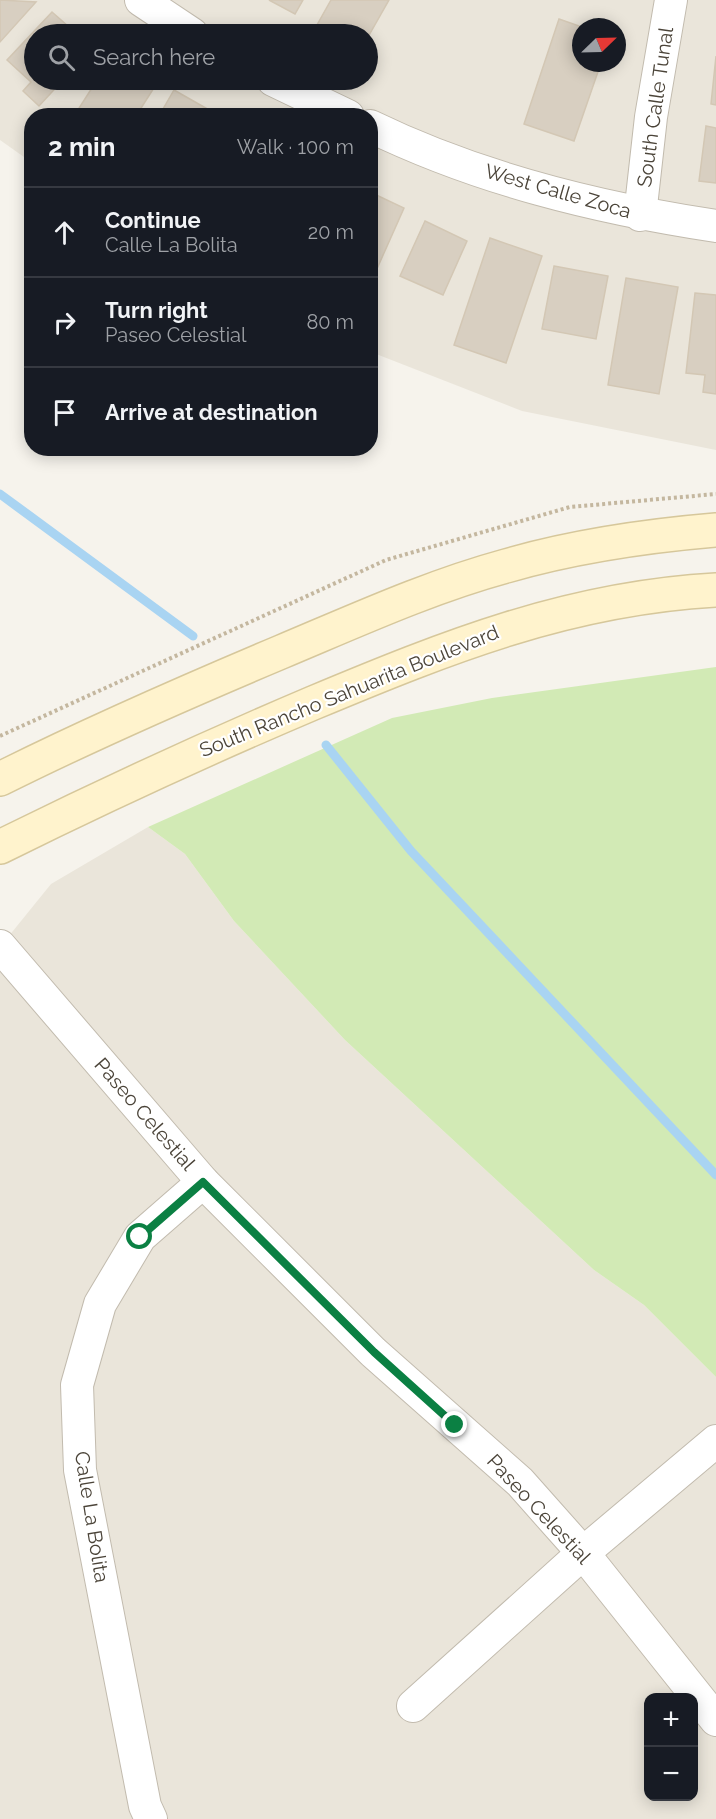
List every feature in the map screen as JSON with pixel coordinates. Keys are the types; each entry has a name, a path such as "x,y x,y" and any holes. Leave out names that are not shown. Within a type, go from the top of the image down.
{"street":[{"path":"141,0 177,24"},
{"name":"South Calle Tunal","path":"640,215 651,117 671,0"},
{"path":"294,90 331,108"},
{"name":"West Calle Zoca","path":"378,129 517,184 640,215 716,226"},
{"path":"0,779 202,685 438,588 505,566 561,552 645,536 716,530"},
{"name":"South Rancho Sahuarita Boulevard","path":"0,847 119,788 216,744 475,638 582,608 638,597 716,590"},
{"name":"Paseo Celestial","path":"0,946 203,1182 374,1352 520,1482 583,1553 716,1720"},
{"name":"Calle La Bolita","path":"151,1819 146,1806 80,1470 77,1386 100,1304 140,1237 203,1182"},
{"path":"413,1706 583,1553 716,1441"}],"shaded area":[{"path":"0,0 716,0 716,450 522,411 378,355 378,108 24,108 24,157 0,140"},
{"path":"148,827 185,854 234,921 345,1040 594,1270 644,1305 716,1377 716,1819 0,1819 0,947 51,884"}],"green space":[{"path":"716,667 716,1377 644,1305 594,1270 345,1040 234,921 185,854 148,827 392,718 492,698"}],"building":[{"path":"0,0 36,2 0,42"},
{"path":"269,0 303,0 295,14"},
{"path":"331,0 389,0 375,24 318,24"},
{"path":"52,12 66,24 41,24"},
{"path":"559,19 572,24 572,72 598,72 574,141 524,124"},
{"path":"24,42 24,76 7,60"},
{"path":"716,56 716,105 711,104"},
{"path":"24,90 54,90 39,106"},
{"path":"91,90 153,90 141,108 79,108"},
{"path":"174,90 206,108 164,108"},
{"path":"706,126 716,128 716,183 699,181"},
{"path":"378,196 404,208 378,266"},
{"path":"425,221 467,241 443,295 400,276"},
{"path":"490,238 542,256 506,363 454,345"},
{"path":"554,266 608,276 596,339 542,329"},
{"path":"626,278 678,287 659,394 608,385"},
{"path":"695,293 716,295 716,394 703,392 705,375 686,373"}],"waterway":[{"path":"0,494 193,636"},
{"path":"326,745 411,851 716,1175"}],"route":[{"path":"140,1237 203,1182 374,1352 455,1425"}]}
